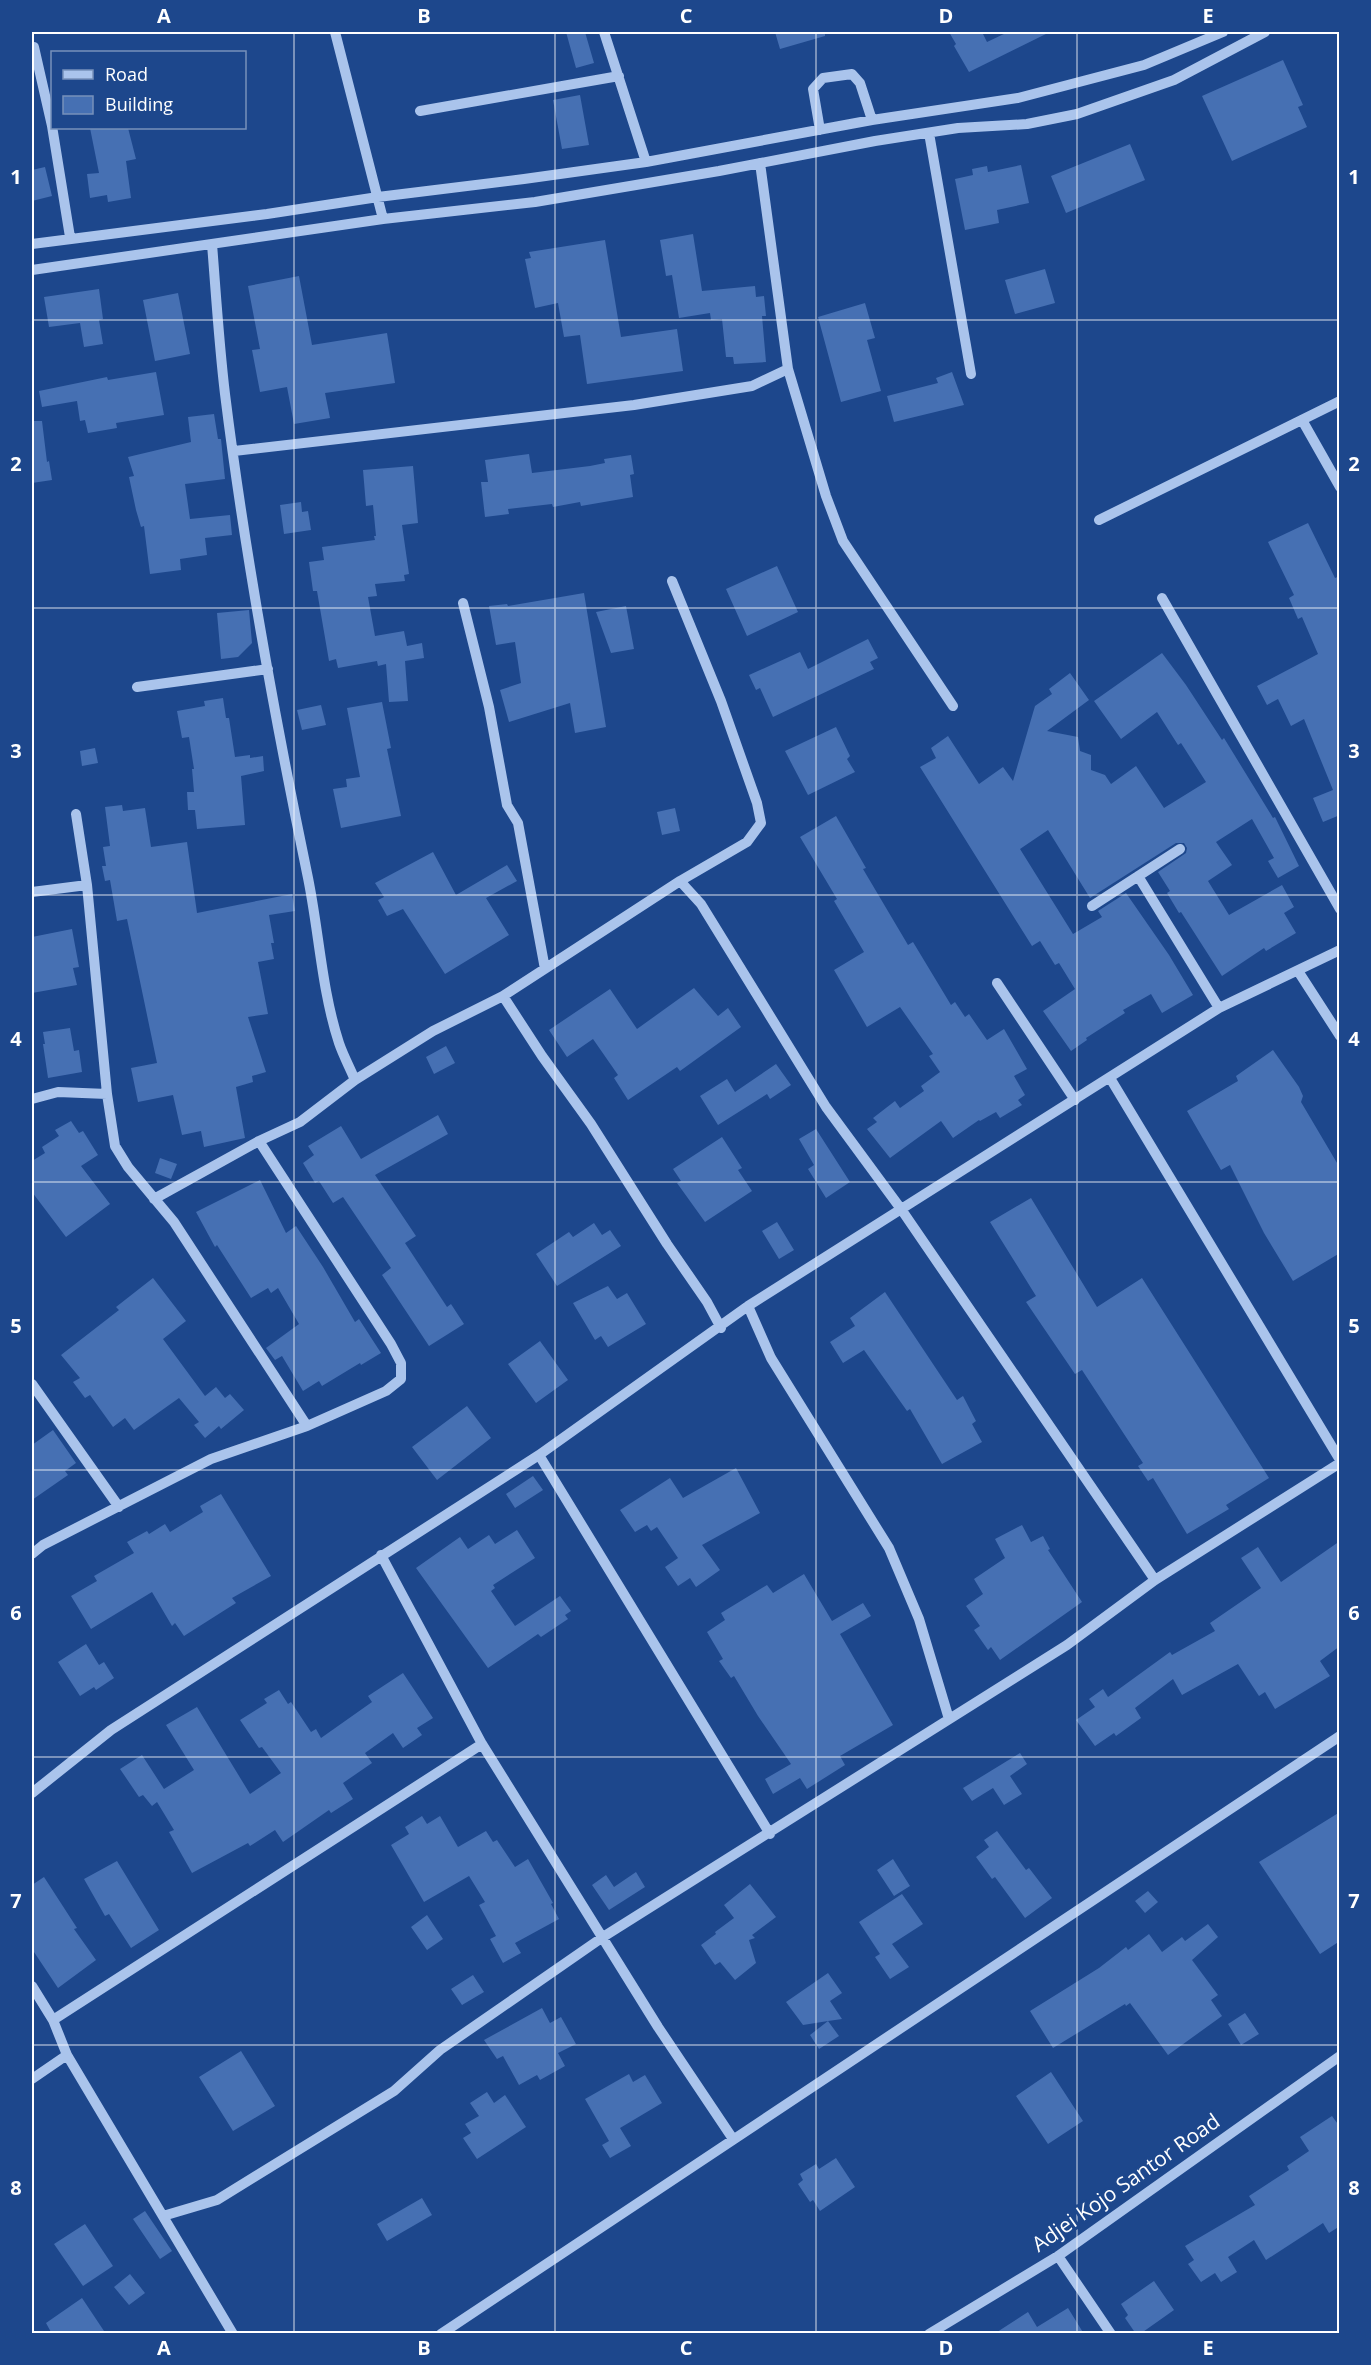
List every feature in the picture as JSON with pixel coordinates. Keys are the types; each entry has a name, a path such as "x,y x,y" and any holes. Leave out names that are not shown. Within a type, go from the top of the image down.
{"street":[{"path":"335,32 383,219"},
{"path":"604,32 646,162"},
{"path":"32,244 70,237 267,214 646,162 872,120 1018,98 1144,65 1223,32"},
{"path":"32,270 383,219 535,202 958,128 1027,124 1077,114 1174,80 1265,32"},
{"path":"34,47 51,122"},
{"path":"820,130 813,89 822,78 852,74 860,83 872,120"},
{"path":"420,111 620,76"},
{"path":"52,129 70,237"},
{"path":"929,133 971,374"},
{"path":"760,163 788,369 826,496 843,541 953,706"},
{"path":"212,244 225,393 251,579 315,911 332,1015 339,1044 355,1080"},
{"path":"234,451 634,405 752,386 788,369"},
{"path":"1099,520 1340,401"},
{"path":"1302,420 1340,486"},
{"path":"154,1199 259,1141 300,1122 355,1080 433,1031 503,996 680,881 747,842 761,823 757,802 721,701 672,581"},
{"path":"1162,598 1340,909"},
{"path":"463,603 489,707 507,806 518,823 545,969"},
{"path":"137,687 268,669"},
{"path":"76,814 87,885 107,1094 115,1146 128,1167 174,1222 307,1426"},
{"path":"1092,906 1180,849"},
{"path":"1138,876 1218,1008"},
{"path":"680,881 701,904 826,1107 901,1209 1155,1580"},
{"path":"32,892 87,885"},
{"path":"32,1793 111,1730 539,1455 748,1306 1218,1008 1340,950"},
{"path":"1298,971 1340,1036"},
{"path":"997,983 1075,1100"},
{"path":"503,996 526,1034 591,1124 678,1262 707,1302 720,1328"},
{"path":"163,2216 217,2200 394,2091 440,2050 603,1937 1067,1645 1155,1580 1340,1461 1110,1078"},
{"path":"32,1099 58,1092 107,1094"},
{"path":"32,1554 43,1545 212,1459 307,1426 386,1391 401,1379 401,1363 376,1320 259,1141"},
{"path":"748,1306 771,1358 889,1548 919,1619 949,1719"},
{"path":"32,1384 119,1507"},
{"path":"539,1455 770,1834"},
{"path":"381,1555 482,1744 658,2027 733,2139"},
{"path":"441,2334 1340,1736"},
{"path":"52,2020 482,1744"},
{"path":"32,1986 52,2020 67,2055 233,2334"},
{"path":"32,2079 67,2055"},
{"name":"Adjei Kojo Santor Road","path":"929,2334 1058,2256 1340,2056"},
{"path":"1058,2256 1111,2334"}],"building":[{"path":"566,32 585,32 594,63 576,68"},
{"path":"775,32 825,32 825,36 780,49"},
{"path":"949,32 982,32 987,42 1008,32 1050,32 969,72"},
{"path":"1283,60 1303,105 1298,107 1307,127 1232,161 1202,96"},
{"path":"580,95 589,145 562,149 553,100"},
{"path":"90,129 128,129 136,159 126,161 131,198 108,202 107,195 90,198 87,174 99,173"},
{"path":"1130,144 1145,180 1066,213 1051,176"},
{"path":"1021,165 1029,203 997,210 999,223 965,230 955,179 973,175 972,169 987,166 988,172"},
{"path":"45,167 52,196 32,201 32,170"},
{"path":"693,234 702,291 755,286 756,297 764,296 766,316 762,316 766,362 734,364 733,357 726,357 722,319 711,320 710,313 679,318 672,275 666,276 660,240"},
{"path":"605,240 621,337 677,329 683,371 587,384 580,335 564,337 558,303 535,308 525,259 531,258 529,252"},
{"path":"1045,269 1055,303 1015,314 1005,280"},
{"path":"299,276 312,345 387,333 395,383 325,393 330,418 294,424 287,387 260,392 252,350 260,349 248,286"},
{"path":"99,289 103,319 99,320 103,344 84,347 80,323 49,327 44,297"},
{"path":"178,293 190,354 155,361 143,300"},
{"path":"865,303 875,338 867,340 881,391 841,402 818,317"},
{"path":"156,372 164,415 116,423 117,428 88,433 85,420 80,421 77,401 42,407 39,391 107,377 108,380"},
{"path":"952,372 964,405 894,422 887,396 938,383 936,378"},
{"path":"214,414 218,439 221,439 225,479 185,484 190,519 230,515 232,535 205,538 207,555 180,559 181,570 150,574 144,526 141,527 136,510 129,477 134,476 128,457 191,442 188,417"},
{"path":"32,421 42,421 47,462 49,461 52,480 32,483"},
{"path":"529,454 532,473 590,466 605,463 604,459 631,455 634,474 630,475 633,497 581,506 580,502 553,507 552,504 508,509 509,514 485,517 481,482 488,482 485,460"},
{"path":"413,466 418,523 402,525 409,574 404,575 405,581 375,584 377,596 368,597 375,636 404,631 407,646 422,643 424,658 405,661 408,701 389,702 386,664 378,666 377,661 338,668 336,659 329,661 317,591 313,591 309,562 324,560 322,547 375,540 373,505 366,506 363,470"},
{"path":"301,502 302,512 308,511 311,530 284,534 280,505"},
{"path":"1308,523 1335,578 1340,576 1340,815 1323,822 1313,798 1333,790 1304,719 1291,726 1278,699 1267,705 1257,686 1318,654 1302,617 1298,619 1289,598 1294,595 1268,542"},
{"path":"777,566 798,612 747,636 726,589"},
{"path":"584,593 606,727 575,733 570,703 509,722 500,690 521,683 515,642 496,645 489,606 507,604 508,606"},
{"path":"626,606 634,649 611,653 596,612"},
{"path":"249,610 252,643 238,657 221,659 217,613"},
{"path":"868,639 878,658 870,662 874,669 773,717 760,688 756,690 749,675 800,652 808,669"},
{"path":"1162,653 1222,740 1224,738 1273,818 1275,817 1299,866 1278,878 1268,861 1274,858 1252,819 1216,842 1232,865 1208,881 1229,915 1282,885 1294,907 1284,913 1296,933 1266,951 1264,948 1222,976 1181,912 1179,913 1167,893 1170,891 1158,872 1186,853 1187,848 1184,843 1176,843 1090,898 1048,830 1020,849 1073,934 1102,917 1098,911 1126,893 1169,955 1193,995 1162,1013 1151,994 1123,1010 1125,1013 1086,1038 1087,1040 1071,1051 1043,1011 1075,989 1059,963 1055,965 1040,941 1032,946 920,767 936,758 931,748 948,736 979,784 1003,767 1013,781 1035,706 1052,694 1049,689 1070,673 1089,700 1047,731 1078,737 1080,751 1091,755 1091,770 1105,775 1111,784 1136,766 1164,808 1206,782 1181,743 1178,745 1157,712 1121,739 1094,701"},
{"path":"223,698 226,718 229,718 235,757 263,756 264,771 241,776 245,825 197,829 195,810 188,810 187,792 194,792 192,769 194,769 189,737 182,738 177,711 205,706 204,701"},
{"path":"382,702 391,748 387,749 401,816 341,828 333,789 347,787 346,779 360,777 347,708"},
{"path":"321,705 326,725 302,730 297,710"},
{"path":"836,727 850,756 847,759 855,772 808,795 785,751"},
{"path":"95,748 98,763 82,766 80,751"},
{"path":"122,805 123,811 145,808 151,847 187,842 197,913 292,894 295,911 269,915 274,943 271,943 274,959 258,962 268,1014 248,1017 266,1072 252,1076 253,1082 236,1087 245,1138 204,1147 201,1131 182,1135 173,1095 138,1102 131,1068 157,1063 127,919 117,921 110,880 105,881 102,866 106,866 103,847 110,846 105,807"},
{"path":"675,808 680,831 662,835 657,812"},
{"path":"836,816 866,868 863,869 908,945 913,942 951,1005 955,1002 965,1017 969,1014 987,1040 1004,1029 1027,1069 1014,1076 1025,1095 1018,1100 1022,1105 1000,1118 996,1112 979,1120 953,1138 941,1121 890,1158 867,1129 877,1122 873,1118 895,1101 900,1108 924,1091 921,1086 940,1072 929,1056 933,1054 900,1007 867,1027 834,970 864,952 834,901 837,899 800,837"},
{"path":"433,852 456,895 507,865 517,881 486,898 509,935 445,974 403,909 387,916 378,900 384,897 375,883"},
{"path":"72,929 79,967 73,968 77,985 32,993 32,937"},
{"path":"694,988 718,1016 728,1008 741,1027 680,1071 677,1067 628,1100 614,1078 618,1075 593,1039 567,1057 549,1030 610,989 637,1029"},
{"path":"70,1028 74,1051 79,1050 82,1072 48,1078 43,1032"},
{"path":"446,1046 455,1063 434,1074 426,1057"},
{"path":"1273,1050 1299,1087 1303,1096 1301,1102 1340,1168 1340,1253 1293,1281 1264,1233 1230,1165 1221,1170 1187,1111 1238,1081 1236,1076"},
{"path":"776,1064 791,1085 770,1099 767,1094 718,1125 700,1096 727,1079 735,1092"},
{"path":"438,1115 448,1134 375,1175 416,1236 405,1243 447,1307 451,1304 464,1324 429,1346 382,1275 391,1268 343,1197 333,1203 319,1181 315,1183 303,1163 314,1155 308,1146 341,1126 361,1159"},
{"path":"71,1121 79,1133 83,1131 98,1155 81,1166 110,1204 66,1237 32,1192 32,1161 45,1153 42,1147 59,1136 55,1130"},
{"path":"816,1129 850,1182 826,1198 808,1169 814,1165 799,1139"},
{"path":"722,1137 742,1168 738,1170 752,1191 705,1222 677,1183 681,1181 673,1169"},
{"path":"160,1158 177,1164 171,1179 155,1173"},
{"path":"260,1180 286,1233 296,1226 355,1322 359,1319 381,1353 322,1386 319,1381 303,1391 282,1356 275,1360 266,1348 299,1324 278,1288 271,1293 268,1288 251,1298 217,1245 215,1247 196,1212"},
{"path":"1031,1198 1097,1307 1142,1278 1269,1478 1226,1505 1229,1509 1187,1534 1153,1478 1148,1481 1138,1466 1143,1463 1082,1370 1075,1374 1026,1302 1036,1296 990,1222"},
{"path":"777,1222 794,1250 779,1259 762,1231"},
{"path":"594,1223 602,1235 610,1230 621,1246 557,1286 536,1254 569,1232 573,1237"},
{"path":"153,1278 186,1321 163,1339 205,1396 216,1387 225,1398 230,1394 244,1410 221,1429 219,1426 205,1438 194,1425 199,1422 179,1398 134,1430 125,1418 113,1427 90,1395 85,1398 73,1382 80,1378 61,1355 119,1310 116,1307"},
{"path":"608,1286 617,1299 627,1293 646,1324 608,1347 601,1336 595,1340 573,1303"},
{"path":"885,1292 957,1400 963,1396 976,1421 972,1424 982,1442 942,1464 910,1409 907,1411 864,1350 843,1363 830,1342 855,1326 850,1318"},
{"path":"540,1341 568,1380 536,1403 508,1364"},
{"path":"467,1406 491,1438 437,1480 412,1447"},
{"path":"53,1430 76,1463 65,1471 68,1475 32,1500 32,1445"},
{"path":"736,1468 760,1513 702,1545 720,1570 696,1587 690,1578 678,1586 665,1567 678,1558 657,1527 651,1531 647,1525 635,1532 620,1510 670,1478 683,1498"},
{"path":"533,1476 543,1490 515,1508 506,1494"},
{"path":"221,1494 271,1576 232,1598 236,1603 184,1636 175,1623 172,1626 152,1592 91,1629 71,1596 97,1581 94,1576 134,1553 127,1542 147,1531 149,1534 165,1524 170,1532 203,1512 200,1506"},
{"path":"1022,1525 1031,1542 1043,1536 1050,1549 1048,1550 1082,1602 1000,1660 991,1647 988,1650 974,1630 980,1626 966,1606 983,1594 974,1579 1005,1558 995,1539"},
{"path":"517,1530 535,1558 493,1585 495,1588 491,1591 515,1626 560,1596 571,1611 565,1615 568,1619 541,1637 538,1634 488,1668 416,1568 460,1537 468,1549 489,1535 495,1544"},
{"path":"1340,1541 1340,1646 1320,1661 1330,1676 1275,1709 1265,1692 1259,1696 1238,1664 1182,1695 1173,1679 1135,1708 1141,1718 1116,1736 1114,1733 1095,1746 1076,1720 1095,1707 1089,1699 1103,1689 1108,1697 1170,1652 1172,1655 1215,1631 1210,1623 1261,1588 1241,1558 1258,1547 1281,1582"},
{"path":"804,1574 832,1621 863,1603 871,1616 840,1634 893,1725 840,1756 845,1765 807,1789 800,1778 773,1794 765,1779 791,1764 734,1676 731,1678 719,1661 723,1659 707,1632 725,1620 721,1613 767,1585 773,1593"},
{"path":"86,1644 99,1665 104,1662 114,1678 96,1690 94,1687 80,1696 58,1662"},
{"path":"403,1673 433,1718 417,1728 422,1735 403,1748 393,1733 365,1753 372,1763 343,1783 353,1799 331,1813 329,1810 283,1842 275,1830 250,1846 248,1843 192,1873 169,1832 174,1830 157,1802 152,1806 143,1795 139,1797 120,1769 142,1755 164,1789 194,1770 166,1725 197,1707 250,1794 281,1773 262,1747 259,1748 240,1720 267,1703 264,1699 279,1690 288,1704 291,1702 311,1732 316,1729 321,1738 372,1702 368,1696"},
{"path":"1020,1753 1027,1764 1010,1776 1022,1794 1004,1805 993,1788 972,1801 963,1788"},
{"path":"1340,1812 1340,1941 1320,1954 1259,1862"},
{"path":"422,1816 427,1824 440,1816 458,1847 486,1831 493,1842 497,1840 515,1867 528,1859 553,1903 551,1904 559,1919 515,1943 521,1953 503,1963 490,1939 496,1936 479,1905 485,1902 469,1876 424,1902 391,1845 409,1834 405,1827"},
{"path":"997,1831 1026,1870 1029,1868 1052,1898 1025,1918 995,1877 992,1879 976,1857 989,1847 984,1840"},
{"path":"893,1859 910,1886 894,1896 877,1870"},
{"path":"117,1861 159,1930 131,1948 109,1914 105,1916 84,1879"},
{"path":"636,1872 645,1887 609,1910 592,1885 606,1875 614,1887"},
{"path":"44,1877 77,1928 74,1929 96,1960 58,1988 32,1949 32,1885"},
{"path":"750,1884 776,1917 752,1935 755,1938 749,1940 756,1963 735,1980 720,1962 715,1965 701,1945 734,1918 724,1905"},
{"path":"1148,1891 1158,1902 1145,1913 1135,1901"},
{"path":"902,1894 923,1924 892,1944 909,1967 890,1979 875,1957 880,1954 859,1922"},
{"path":"427,1915 443,1939 427,1950 411,1927"},
{"path":"1208,1924 1218,1937 1192,1960 1218,1995 1211,2000 1222,2016 1168,2055 1130,2003 1053,2048 1030,2011 1099,1968 1126,1947 1128,1950 1149,1934 1162,1952 1182,1937 1185,1941"},
{"path":"828,1973 842,1993 830,2001 842,2019 803,2025 786,2002"},
{"path":"473,1975 484,1992 462,2005 451,1989"},
{"path":"542,2008 550,2023 561,2017 576,2044 558,2053 565,2066 540,2080 537,2075 519,2085 503,2056 497,2059 484,2040"},
{"path":"1245,2013 1259,2034 1241,2045 1228,2024"},
{"path":"828,2021 839,2036 819,2049 810,2035"},
{"path":"241,2051 275,2106 233,2131 199,2077"},
{"path":"1051,2072 1083,2121 1048,2144 1016,2096"},
{"path":"629,2074 633,2082 645,2075 662,2103 620,2128 631,2146 610,2158 602,2145 609,2141 585,2099"},
{"path":"487,2092 494,2103 505,2095 526,2127 477,2159 463,2138 471,2133 465,2124 479,2116 470,2103"},
{"path":"1332,2116 1340,2127 1340,2226 1329,2233 1323,2223 1266,2260 1254,2240 1228,2257 1237,2272 1221,2282 1215,2273 1201,2282 1188,2264 1194,2260 1185,2246 1255,2205 1249,2196 1289,2170 1287,2166 1309,2151 1300,2137"},
{"path":"836,2158 855,2187 820,2211 813,2200 810,2202 798,2184 803,2180 800,2174 816,2164 819,2169"},
{"path":"422,2198 432,2215 387,2241 377,2224"},
{"path":"145,2211 172,2251 160,2259 133,2219"},
{"path":"85,2224 113,2266 83,2286 54,2244"},
{"path":"130,2274 145,2293 129,2305 114,2287"},
{"path":"1154,2281 1174,2310 1140,2334 1136,2334 1125,2318 1128,2315 1121,2304"},
{"path":"82,2298 106,2334 52,2334 46,2323"},
{"path":"1068,2308 1084,2334 994,2334 1028,2312 1037,2327"}]}
